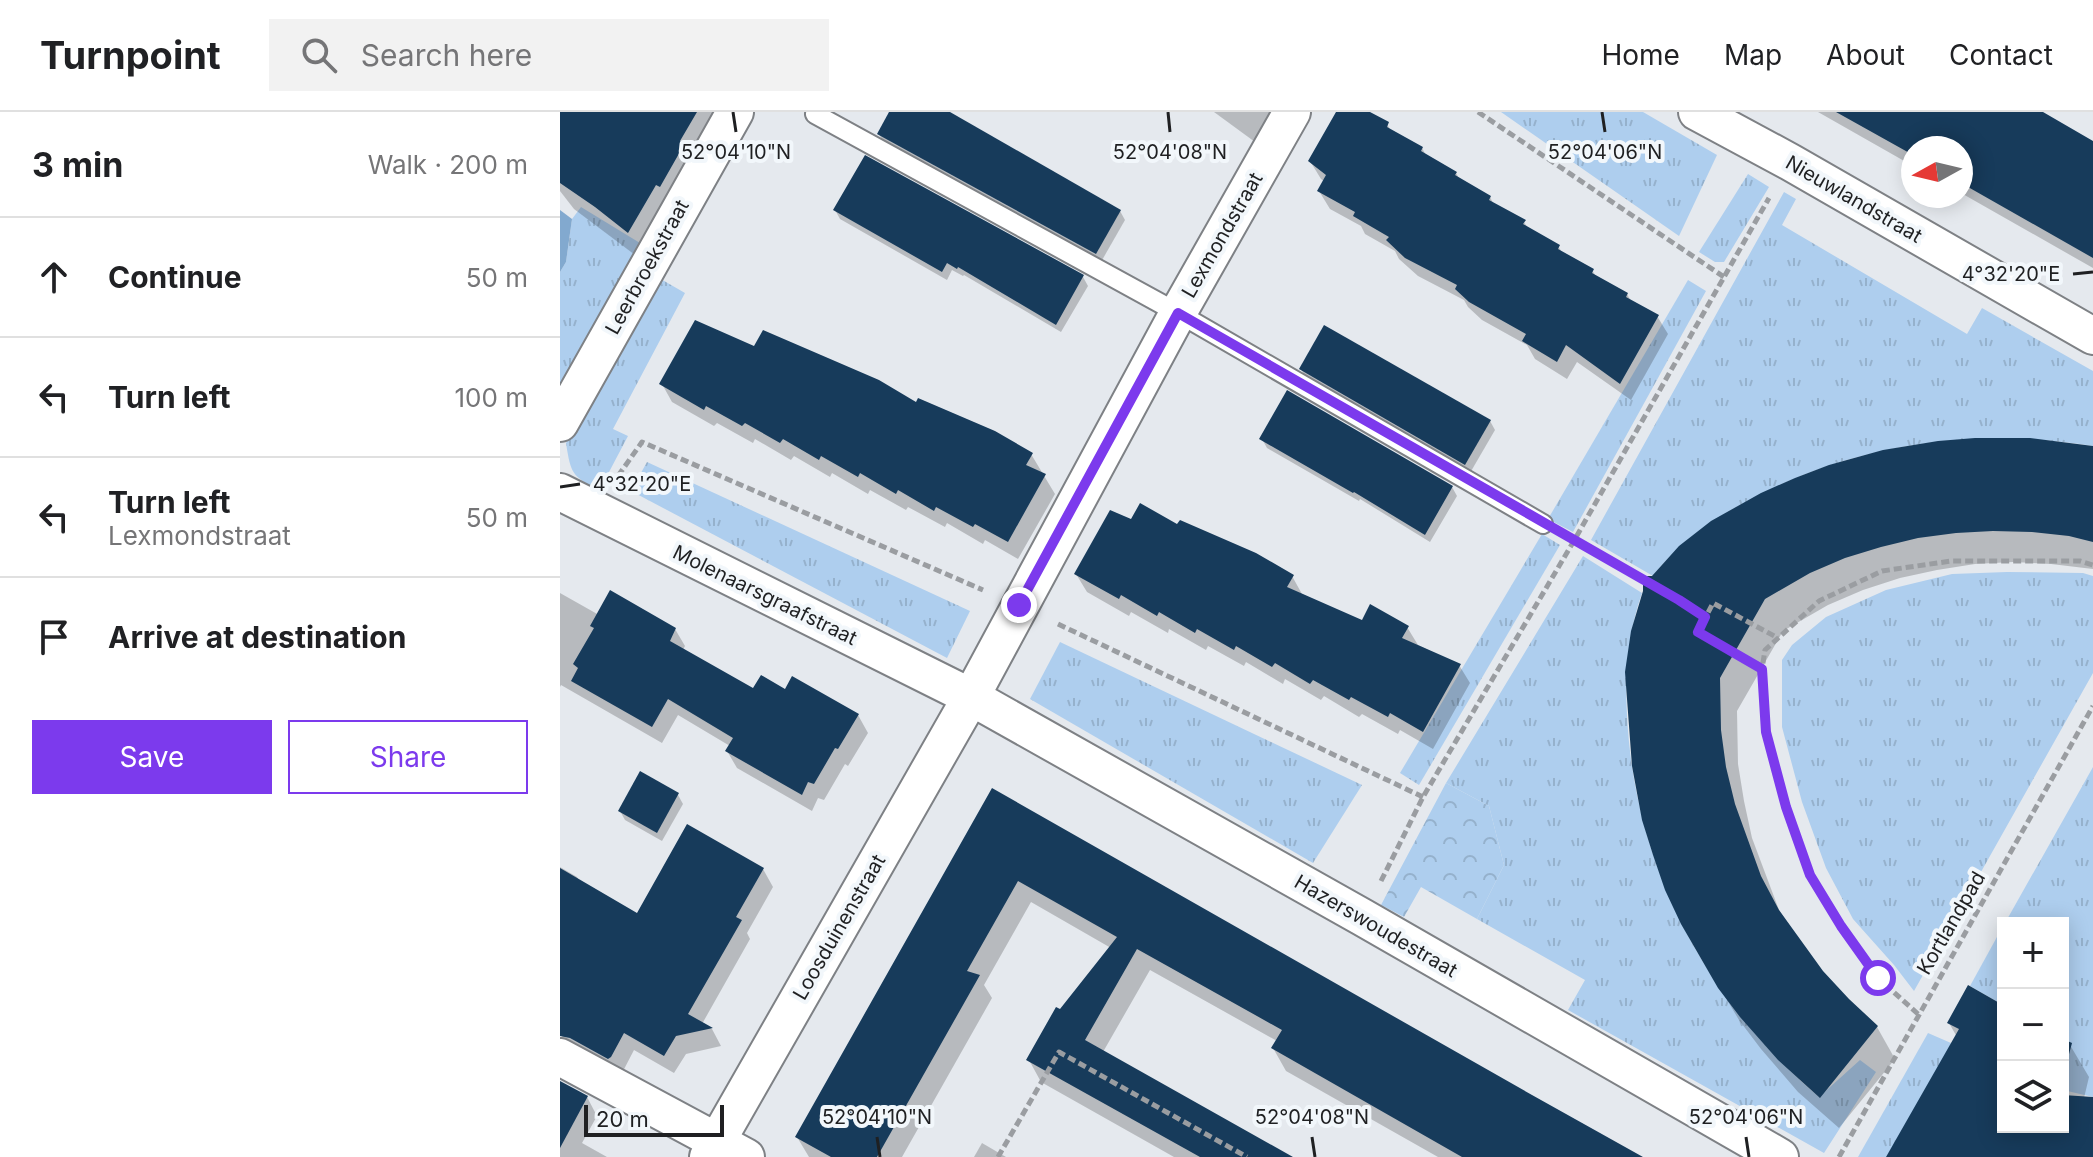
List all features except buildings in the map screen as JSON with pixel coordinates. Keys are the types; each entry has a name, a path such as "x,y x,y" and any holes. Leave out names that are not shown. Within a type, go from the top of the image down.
{"street":[{"name":"Leerbroekstraat","path":"560,423 735,112"},
{"name":"Lexmondstraat","path":"971,697 1178,313 1292,112"},
{"name":"Nieuwlandstraat","path":"1697,112 2093,336"},
{"name":"Molenaarsgraafstraat","path":"560,492 971,697"},
{"name":"Loosduinenstraat","path":"723,1152 971,697"},
{"name":"Hazerswoudestraat","path":"971,697 1780,1157"},
{"path":"560,1057 723,1152"}],"lane":[{"path":"815,114 1178,313 1543,524"}],"path":[{"path":"1478,112 1724,277"},
{"path":"1543,524 1588,546 1705,617"},
{"path":"1918,1014 1878,978 1810,875 1786,807 1766,732 1762,669 1765,650 1819,601 1882,571 1965,560 2080,561 2093,565"},
{"path":"1762,669 1698,632 1705,617 1713,603 1778,638"},
{"name":"Kortlandpad","path":"1839,1157 2093,706"},
{"path":"998,1157 1059,1052 1247,1157"}],"green space":[{"path":"1501,112 1643,112 1717,155 1679,236"},
{"path":"1748,174 1769,187 1724,262 1715,262 1699,252"},
{"path":"1784,192 1796,199 1782,225 1967,334 1982,308 2093,371 2093,446 2050,441 1965,440 1880,451 1839,462 1759,495 1729,512 1688,539 1653,576 1591,540"},
{"path":"581,207 640,243 560,385 560,272 566,262 572,219"},
{"path":"659,278 685,293 613,429 628,436 599,491 574,473 566,443"},
{"path":"1688,280 1706,291 1573,532 1548,519"},
{"path":"647,462 970,611 947,658 631,491"},
{"path":"1542,534 1560,545 1419,785 1400,773"},
{"path":"1583,556 1642,593 1627,666 1629,742 1637,794 1650,844 1667,892 1690,938 1716,982 1747,1023 1781,1062 1819,1097 1860,1060 1876,1072 1824,1153 1568,1010 1585,980 1477,919 1504,865 1489,806 1446,783"},
{"path":"2083,573 2093,576 2093,673 1914,991 1853,919 1826,868 1802,802 1782,727 1782,660 1792,645 1826,617 1886,590 1952,574"},
{"path":"1060,642 1362,785 1313,863 1030,699"},
{"path":"2093,767 2093,1097 2069,1091 2069,917 2008,917"},
{"path":"1446,783 1489,806 1504,865 1477,919 1421,887 1404,917 1381,905"},
{"path":"1997,937 1997,1002 1970,986"},
{"path":"1928,1033 1951,1043 1909,1157 1858,1157"}],"shaded area":[{"path":"560,210 572,219 566,262 560,272"}],"route":[{"path":"1019,605 1178,313 1679,600 1705,617 1698,632 1762,669 1766,732 1786,807 1810,875 1878,978"}]}
